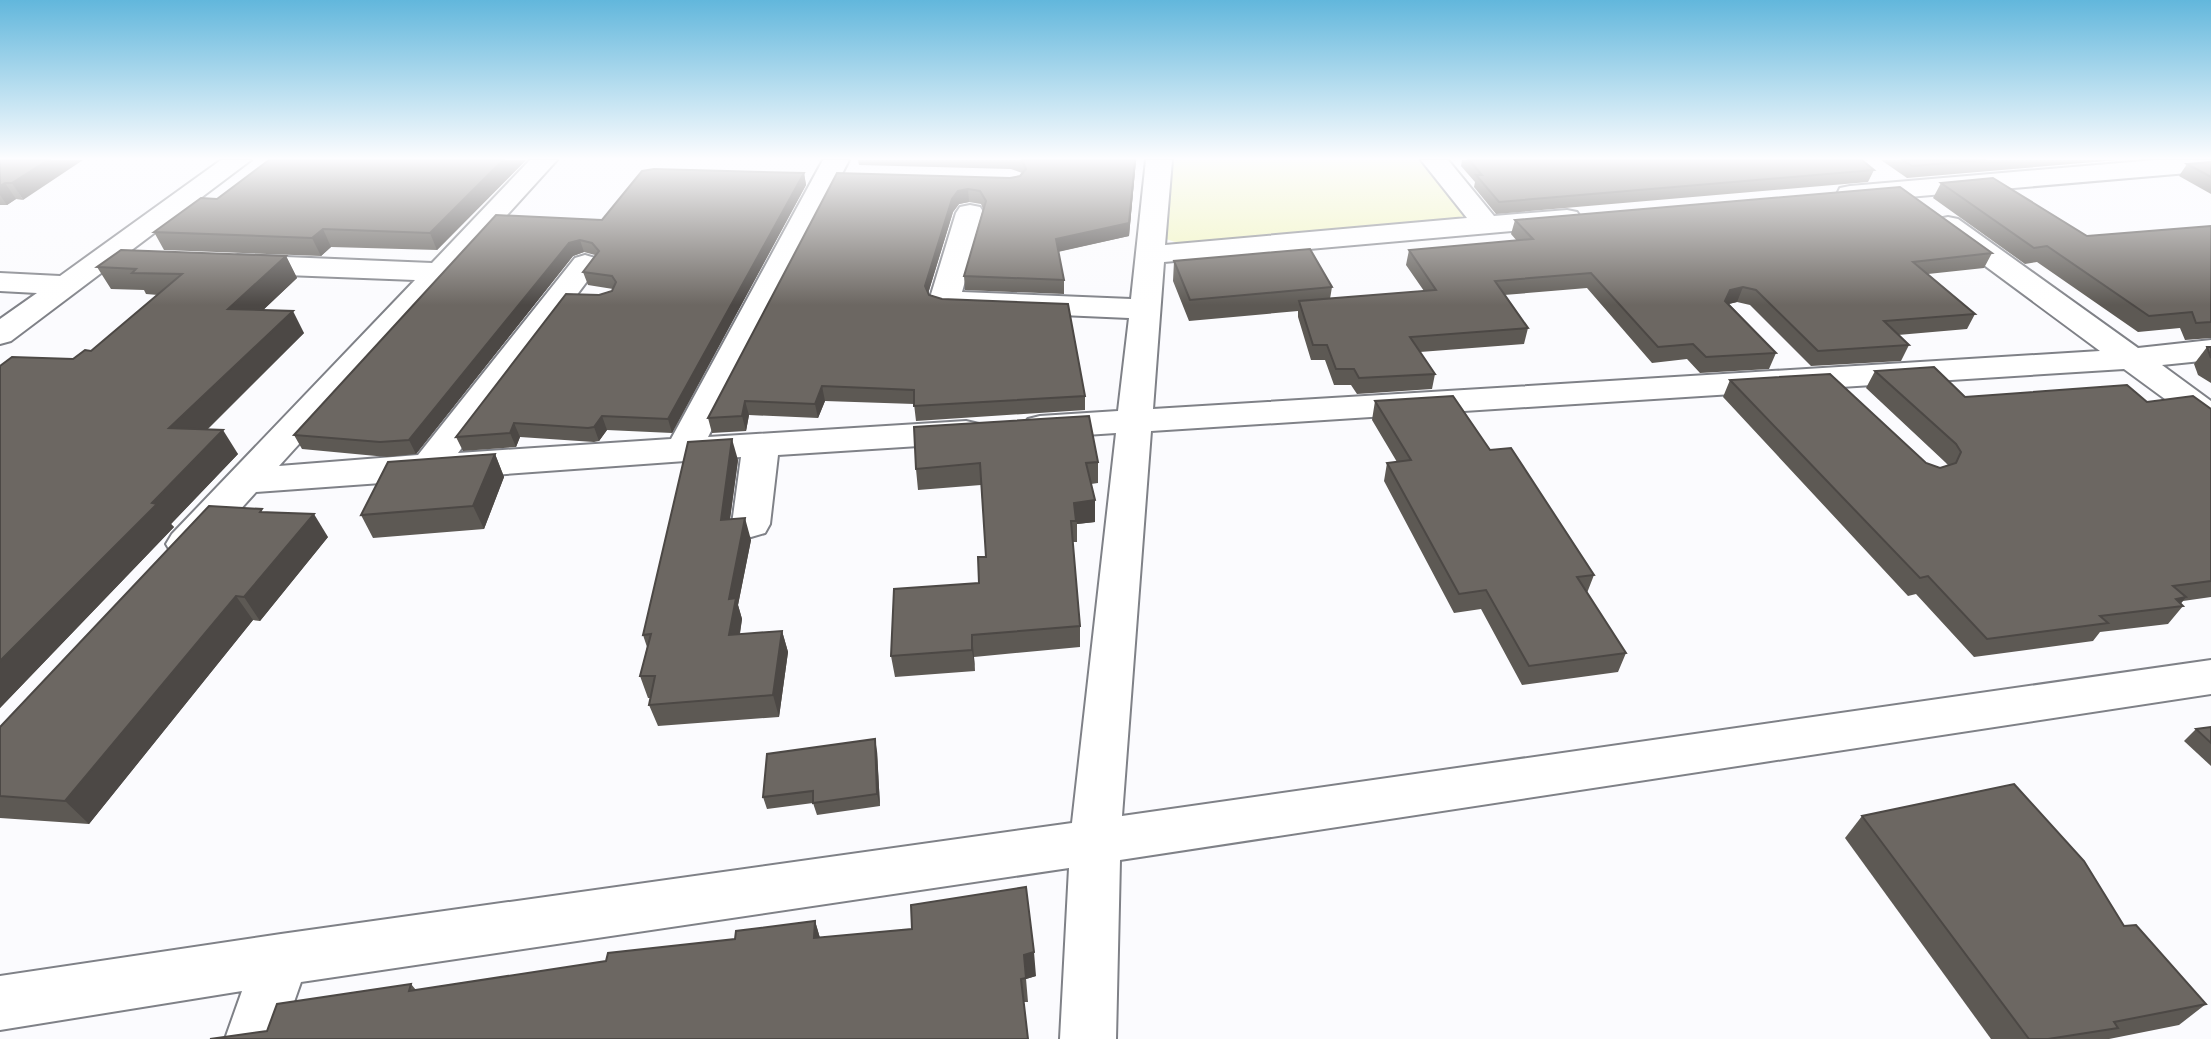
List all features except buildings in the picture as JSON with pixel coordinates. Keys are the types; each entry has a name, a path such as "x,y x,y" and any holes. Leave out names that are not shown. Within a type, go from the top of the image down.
{"street":[{"path":"0,334 172,208"},
{"path":"160,571 499,208"},
{"path":"684,449 818,208"},
{"path":"1088,1039 1095,842 1154,208"},
{"path":"1474,208 1487,225"},
{"path":"1924,208 2211,418"},
{"path":"970,213 944,301 1146,309"},
{"path":"1150,255 1597,216"},
{"path":"104,259 145,260"},
{"path":"215,263 439,272"},
{"path":"429,466 576,297 585,264"},
{"path":"0,282 68,285"},
{"path":"245,481 761,444 2130,359 2211,350"},
{"path":"1774,352 1861,406"},
{"path":"751,524 761,444"},
{"path":"0,1003 281,959 2211,677"},
{"path":"253,1039 281,959"}],"green space":[{"path":"1169,208 1463,208 1467,213 1459,220 1181,244 1166,239"}]}
